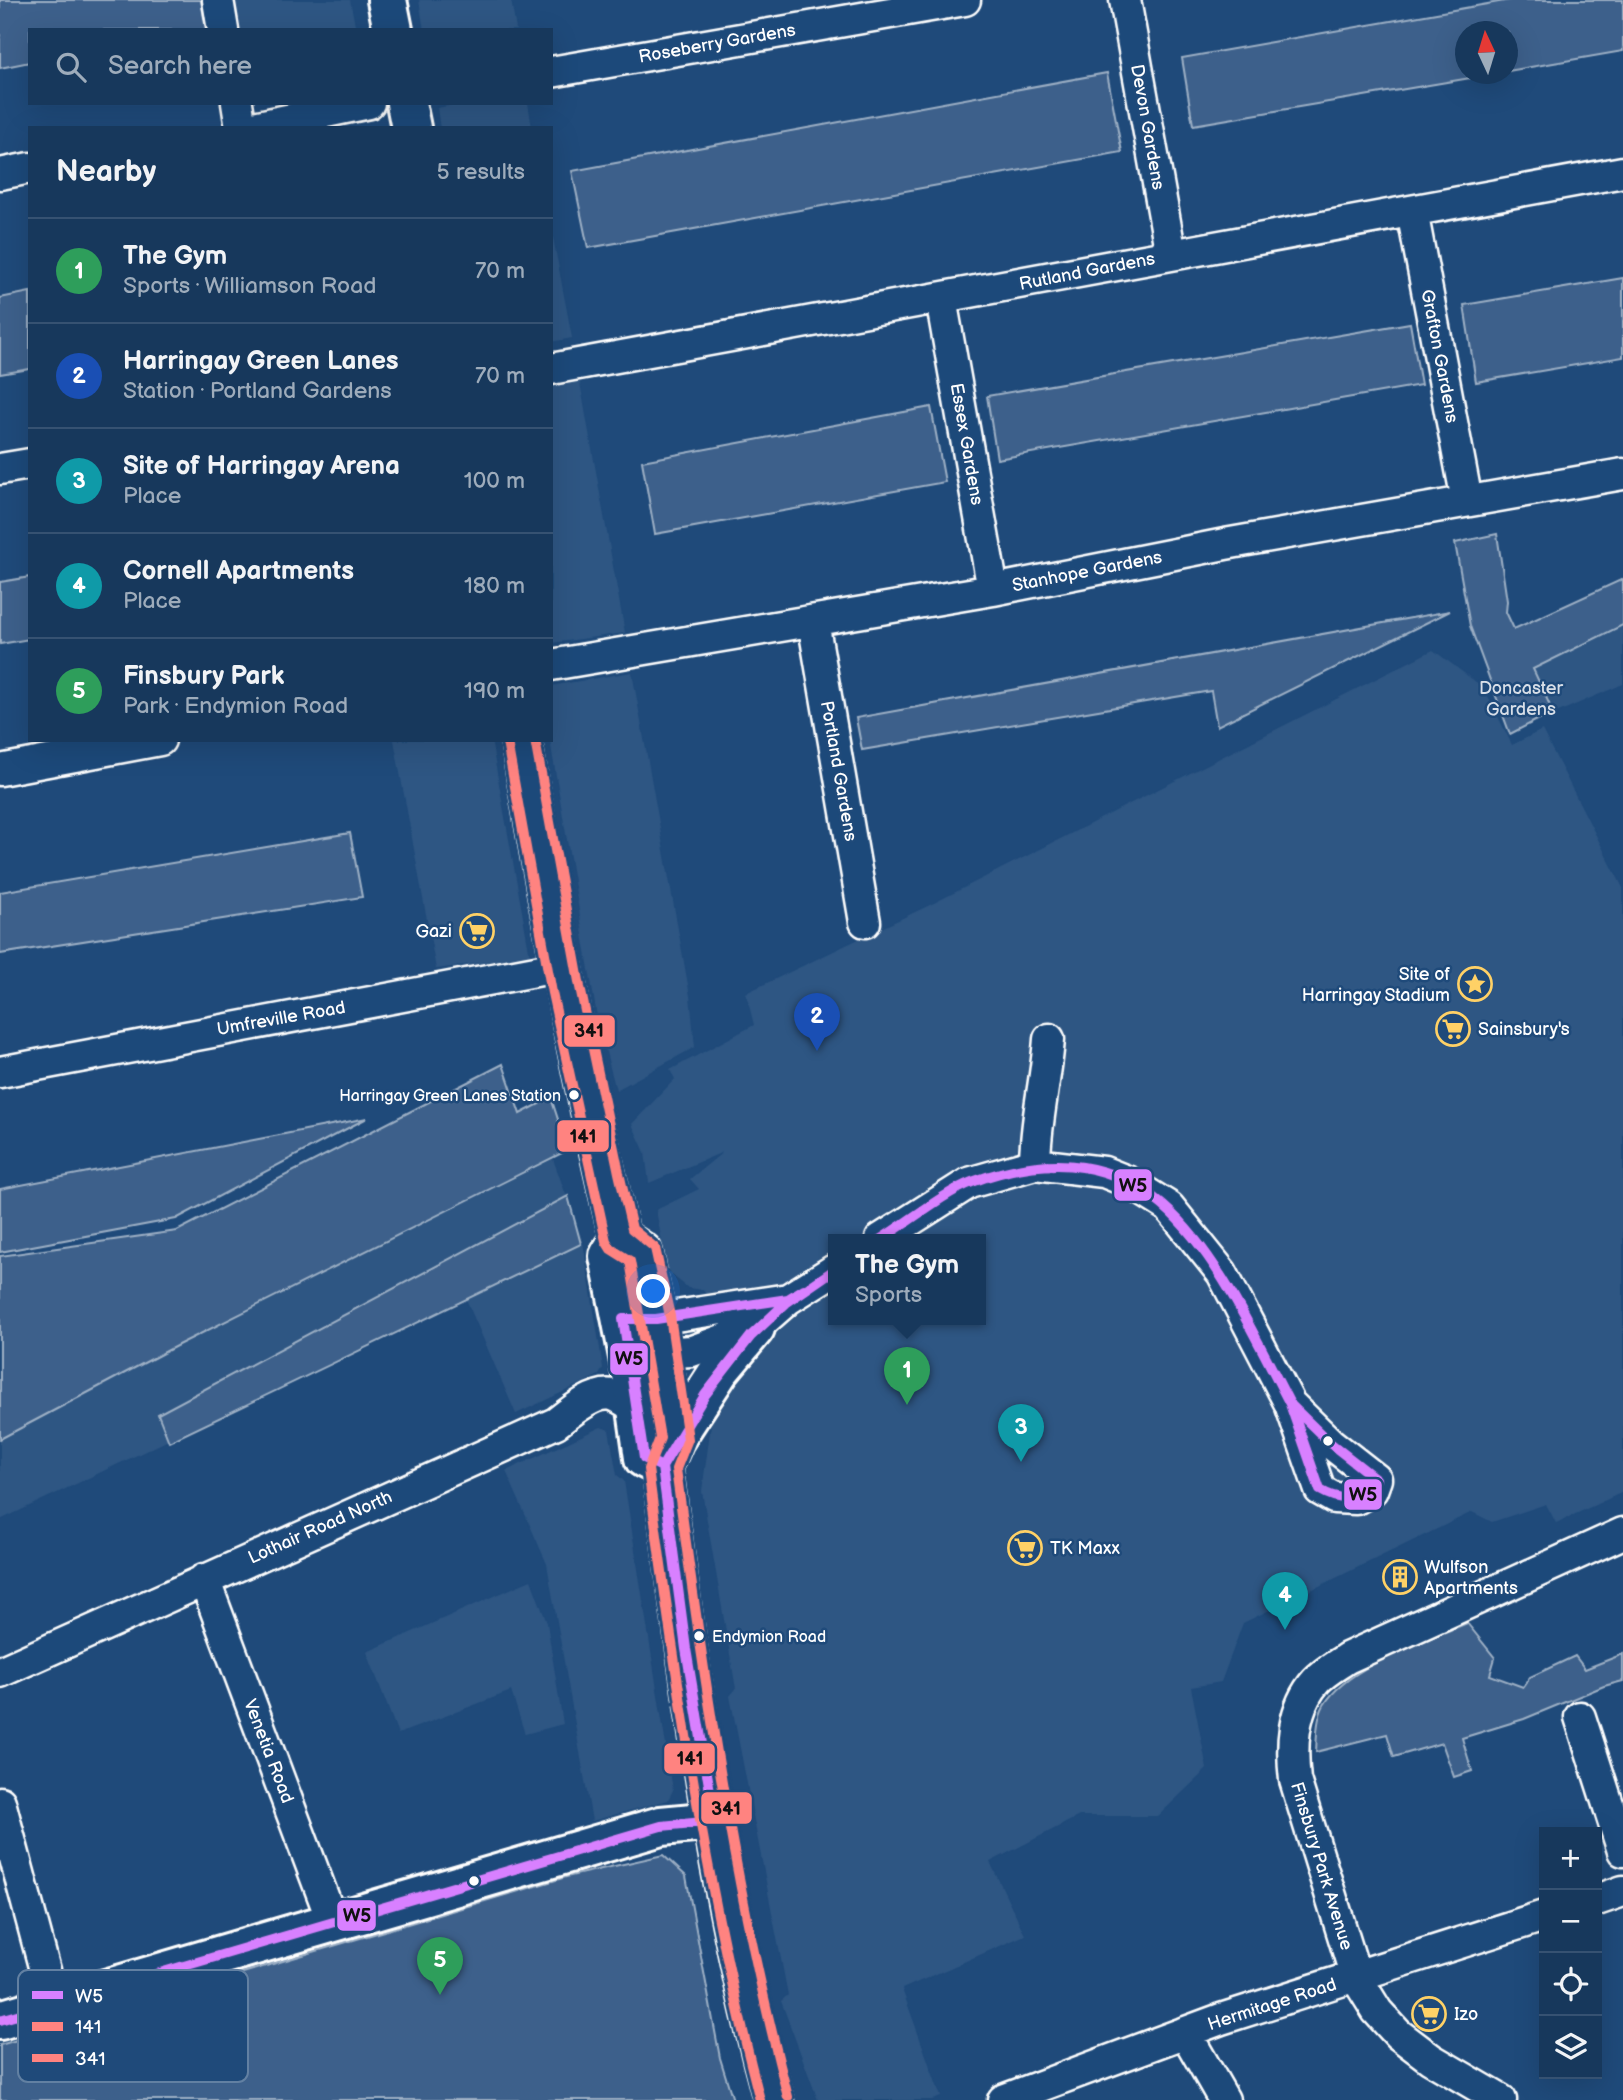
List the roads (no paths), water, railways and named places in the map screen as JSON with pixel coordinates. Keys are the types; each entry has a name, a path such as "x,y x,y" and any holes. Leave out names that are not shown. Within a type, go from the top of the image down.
{"main road":[{"path":"387,0 393,28"},
{"path":"406,105 411,126"},
{"path":"521,742 582,1072 620,1238 609,1256 643,1336 668,1453 686,1649 730,1906 774,2100"},
{"path":"643,1336 637,1409 644,1458 668,1453 719,1371 755,1328"},
{"path":"171,1970 662,1826 715,1821"},
{"path":"0,2020 18,2015"}],"street":[{"path":"218,0 223,28"},
{"name":"Roseberry Gardens","path":"553,72 965,0"},
{"name":"Devon Gardens","path":"1125,0 1171,255"},
{"path":"237,105 241,126"},
{"path":"259,126 359,105"},
{"path":"0,174 28,168"},
{"name":"Rutland Gardens","path":"553,369 1623,172"},
{"name":"Grafton Gardens","path":"1412,211 1467,501"},
{"name":"Essex Gardens","path":"941,299 993,590"},
{"path":"0,469 28,464"},
{"name":"Stanhope Gardens","path":"553,665 993,590 1225,544 1623,474"},
{"name":"Portland Gardens","path":"813,621 865,922"},
{"path":"0,769 149,742"},
{"name":"Umfreville Road","path":"0,1072 562,967"},
{"path":"1035,1164 1035,1130 1046,1082 1049,1039"},
{"path":"889,1234 969,1183 1035,1164 1104,1172 1146,1191 1168,1207 1222,1273 1290,1404"},
{"path":"643,1336 709,1347 755,1328 788,1299 828,1274"},
{"path":"643,1336 788,1299"},
{"name":"Lothair Road North","path":"0,1672 556,1423 574,1409 604,1395 612,1395 637,1409"},
{"name":"Finsbury Park Avenue","path":"1501,2100 1431,2059 1398,2034 1377,2011 1356,1977 1295,1780 1292,1750 1301,1704 1316,1681 1347,1658 1623,1533"},
{"name":"Venetia Road","path":"205,1579 333,1923"},
{"path":"1580,1717 1623,1851"},
{"path":"0,1802 45,1970"},
{"path":"1602,1898 1623,1891"},
{"name":"Hermitage Road","path":"1003,2100 1185,2032 1539,1918"},
{"path":"1185,2032 1224,2100"}],"place":[{"name":"Gazi","path":"477,931"},
{"name":"Site of Harringay Stadium","path":"1475,984"},
{"name":"Sainsbury's","path":"1453,1029"},
{"name":"Harringay Green Lanes","path":"817,1051"},
{"name":"Harringay Green Lanes Station","path":"574,1095"},
{"name":"The Gym","path":"907,1405"},
{"name":"Site of Harringay Arena","path":"1021,1462"},
{"name":"TK Maxx","path":"1025,1548"},
{"name":"Wulfson Apartments","path":"1400,1577"},
{"name":"Cornell Apartments","path":"1285,1630"},
{"name":"Endymion Road","path":"699,1636"},
{"name":"Finsbury Park","path":"440,1995"},
{"name":"Izo","path":"1429,2014"}],"park label":[{"name":"Doncaster Gardens","path":"1521,698"}]}
